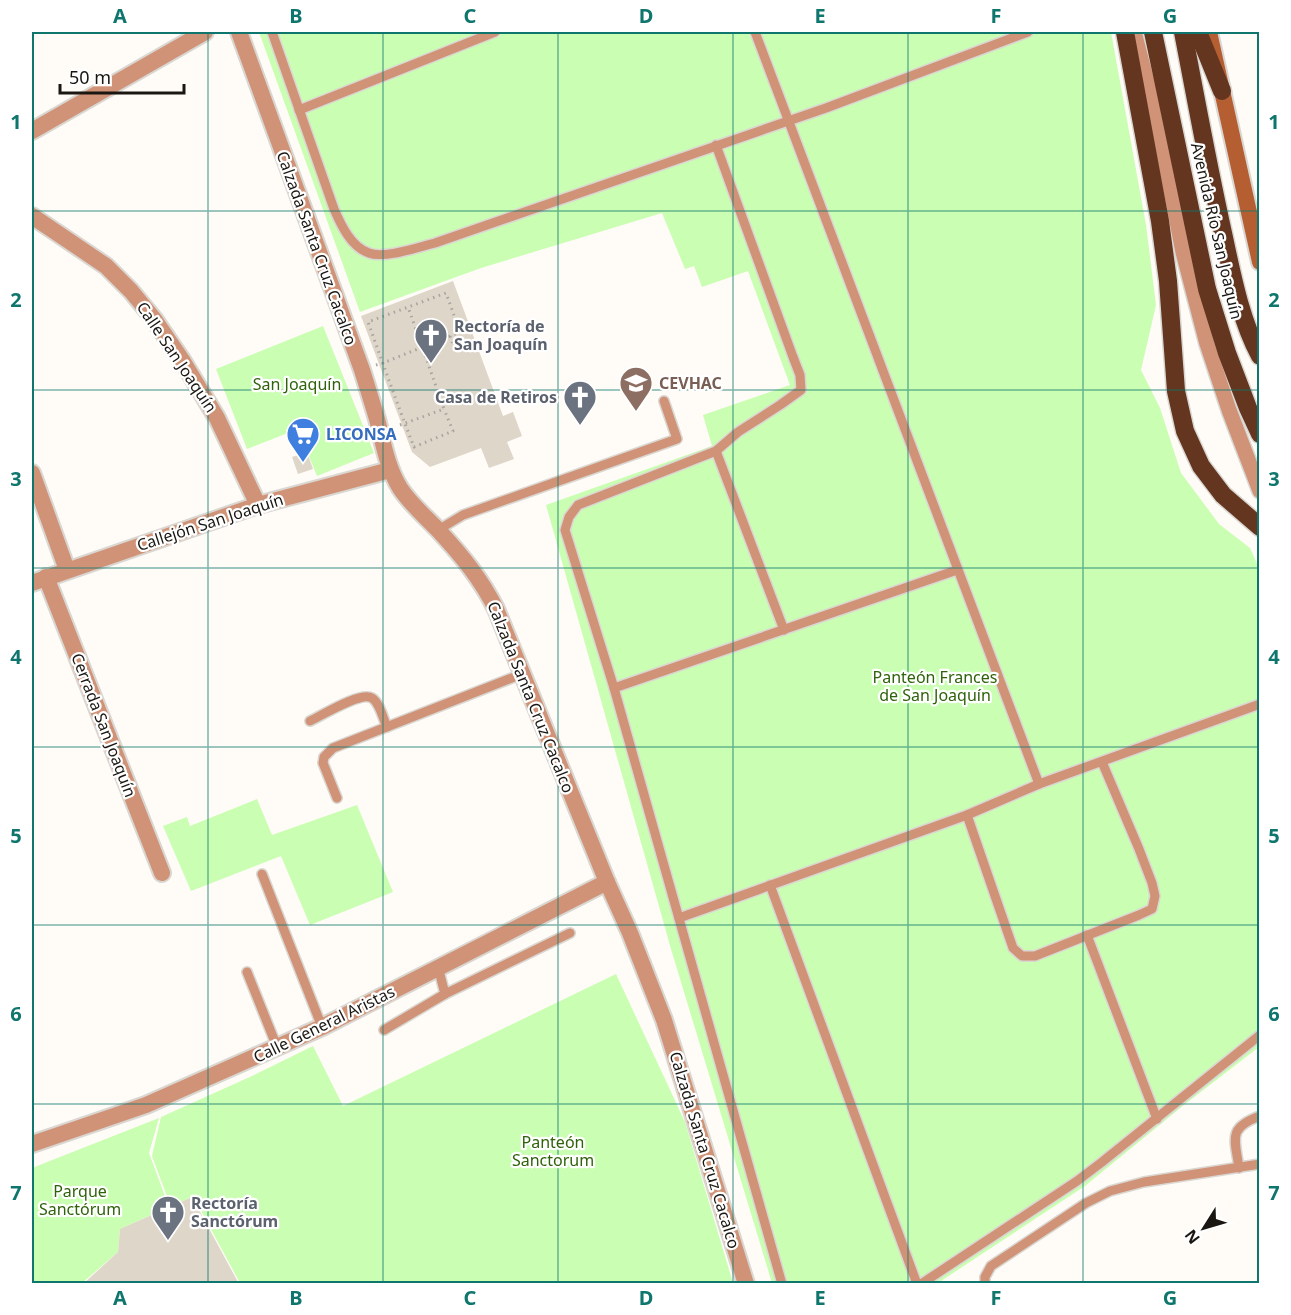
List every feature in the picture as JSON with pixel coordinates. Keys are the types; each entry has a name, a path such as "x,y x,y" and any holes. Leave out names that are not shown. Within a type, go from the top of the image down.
{"highway":[{"path":"1125,32 1160,221 1168,281 1176,391 1185,431 1201,466 1223,495 1260,527"},
{"name":"Avenida Río San Joaquín","path":"1153,32 1207,288 1227,353 1260,434"},
{"name":"Avenida Río San Joaquín","path":"1183,32 1204,148 1229,259 1242,310 1260,356"},
{"path":"1198,32 1222,91"}],"main road":[{"path":"1209,32 1260,262"}],"street":[{"path":"32,131 205,32"},
{"name":"Calzada Santa Cruz Cacalco","path":"239,32 362,370 390,470 416,509 471,567 485,587 496,609 664,1020 746,1284"},
{"path":"1134,32 1157,120 1183,252 1207,344 1260,491"},
{"name":"Calle San Joaquín","path":"32,216 106,266 154,319 218,418 258,505"},
{"name":"Callejón San Joaquín","path":"39,580 258,505 390,470"},
{"path":"32,473 67,570"},
{"name":"Cerrada San Joaquín","path":"39,580 162,873"},
{"name":"Calle General Aristas","path":"32,1144 146,1106 322,1028 607,882"}],"lane":[{"path":"272,32 342,228 354,242 369,253 390,254 435,243 789,121 1028,32"},
{"path":"299,110 495,32"},
{"path":"755,32 1039,784"},
{"path":"716,145 794,357 800,375 801,390 738,432 716,451 578,505 568,517 565,530 614,688 782,1284"},
{"path":"438,530 463,515 677,439 664,401"},
{"path":"716,451 784,630"},
{"path":"614,688 957,570"},
{"path":"337,798 323,763 327,752 522,674"},
{"path":"310,721 365,696 377,703 387,727"},
{"path":"679,918 967,814 1039,784 1260,704"},
{"path":"967,814 1013,948 1022,956 1035,956 1152,909 1155,896 1152,883 1102,762"},
{"path":"262,874 322,1028"},
{"path":"770,885 919,1284 1077,1181 1260,1035"},
{"path":"384,1030 445,994 570,933"},
{"path":"1087,935 1157,1119"},
{"path":"438,967 445,994"},
{"path":"247,972 277,1047"},
{"path":"1239,1168 1234,1135 1240,1126 1260,1116"},
{"path":"985,1284 985,1277 991,1266 1086,1203 1110,1191 1144,1182 1260,1164"}],"path":[{"path":"378,365 383,363 422,347 460,332 446,293 408,307 368,322 383,363 403,424 414,447 453,431 444,409 422,347 408,307"},
{"path":"450,336 456,352"},
{"path":"403,424 444,409"}],"green space":[{"name":"Panteón Frances de San Joaquín","path":"259,32 1111,32 1146,225 1156,305 1141,370 1160,408 1181,473 1219,524 1250,548 1259,568 1259,1047 1085,1186 938,1283 772,1283 671,949 546,505 712,446 703,415 790,385 748,271 702,287 694,266 685,269 662,213 481,268 360,312"},
{"name":"San Joaquín","path":"323,326 374,453 317,476 298,429 247,449 216,369"},
{"path":"257,799 272,835 357,805 393,892 310,925 281,856 191,891 163,826 187,817 190,826"},
{"name":"Panteón Sanctorum","path":"616,974 685,1122 733,1283 240,1283 193,1196 171,1207 152,1156 161,1117 313,1046 343,1106"},
{"name":"Parque Sanctórum","path":"159,1118 149,1153 169,1207 120,1229 118,1252 82,1283 32,1283 32,1168"}],"building":[{"name":"Rectoría de San Joaquín","path":"453,281 503,416 513,412 522,436 507,442 514,459 489,468 481,448 430,467 412,452 361,316"},
{"name":"LICONSA","path":"307,452 313,469 298,474 292,457"},
{"name":"Rectoría Sanctórum","path":"192,1197 239,1284 83,1284 118,1252 120,1229"}],"place":[{"name":"Rectoría de San Joaquín","path":"431,364"},
{"name":"CEVHAC","path":"636,412"},
{"name":"Casa de Retiros","path":"580,426"},
{"name":"LICONSA","path":"303,463"},
{"name":"Rectoría Sanctórum","path":"168,1241"}]}
